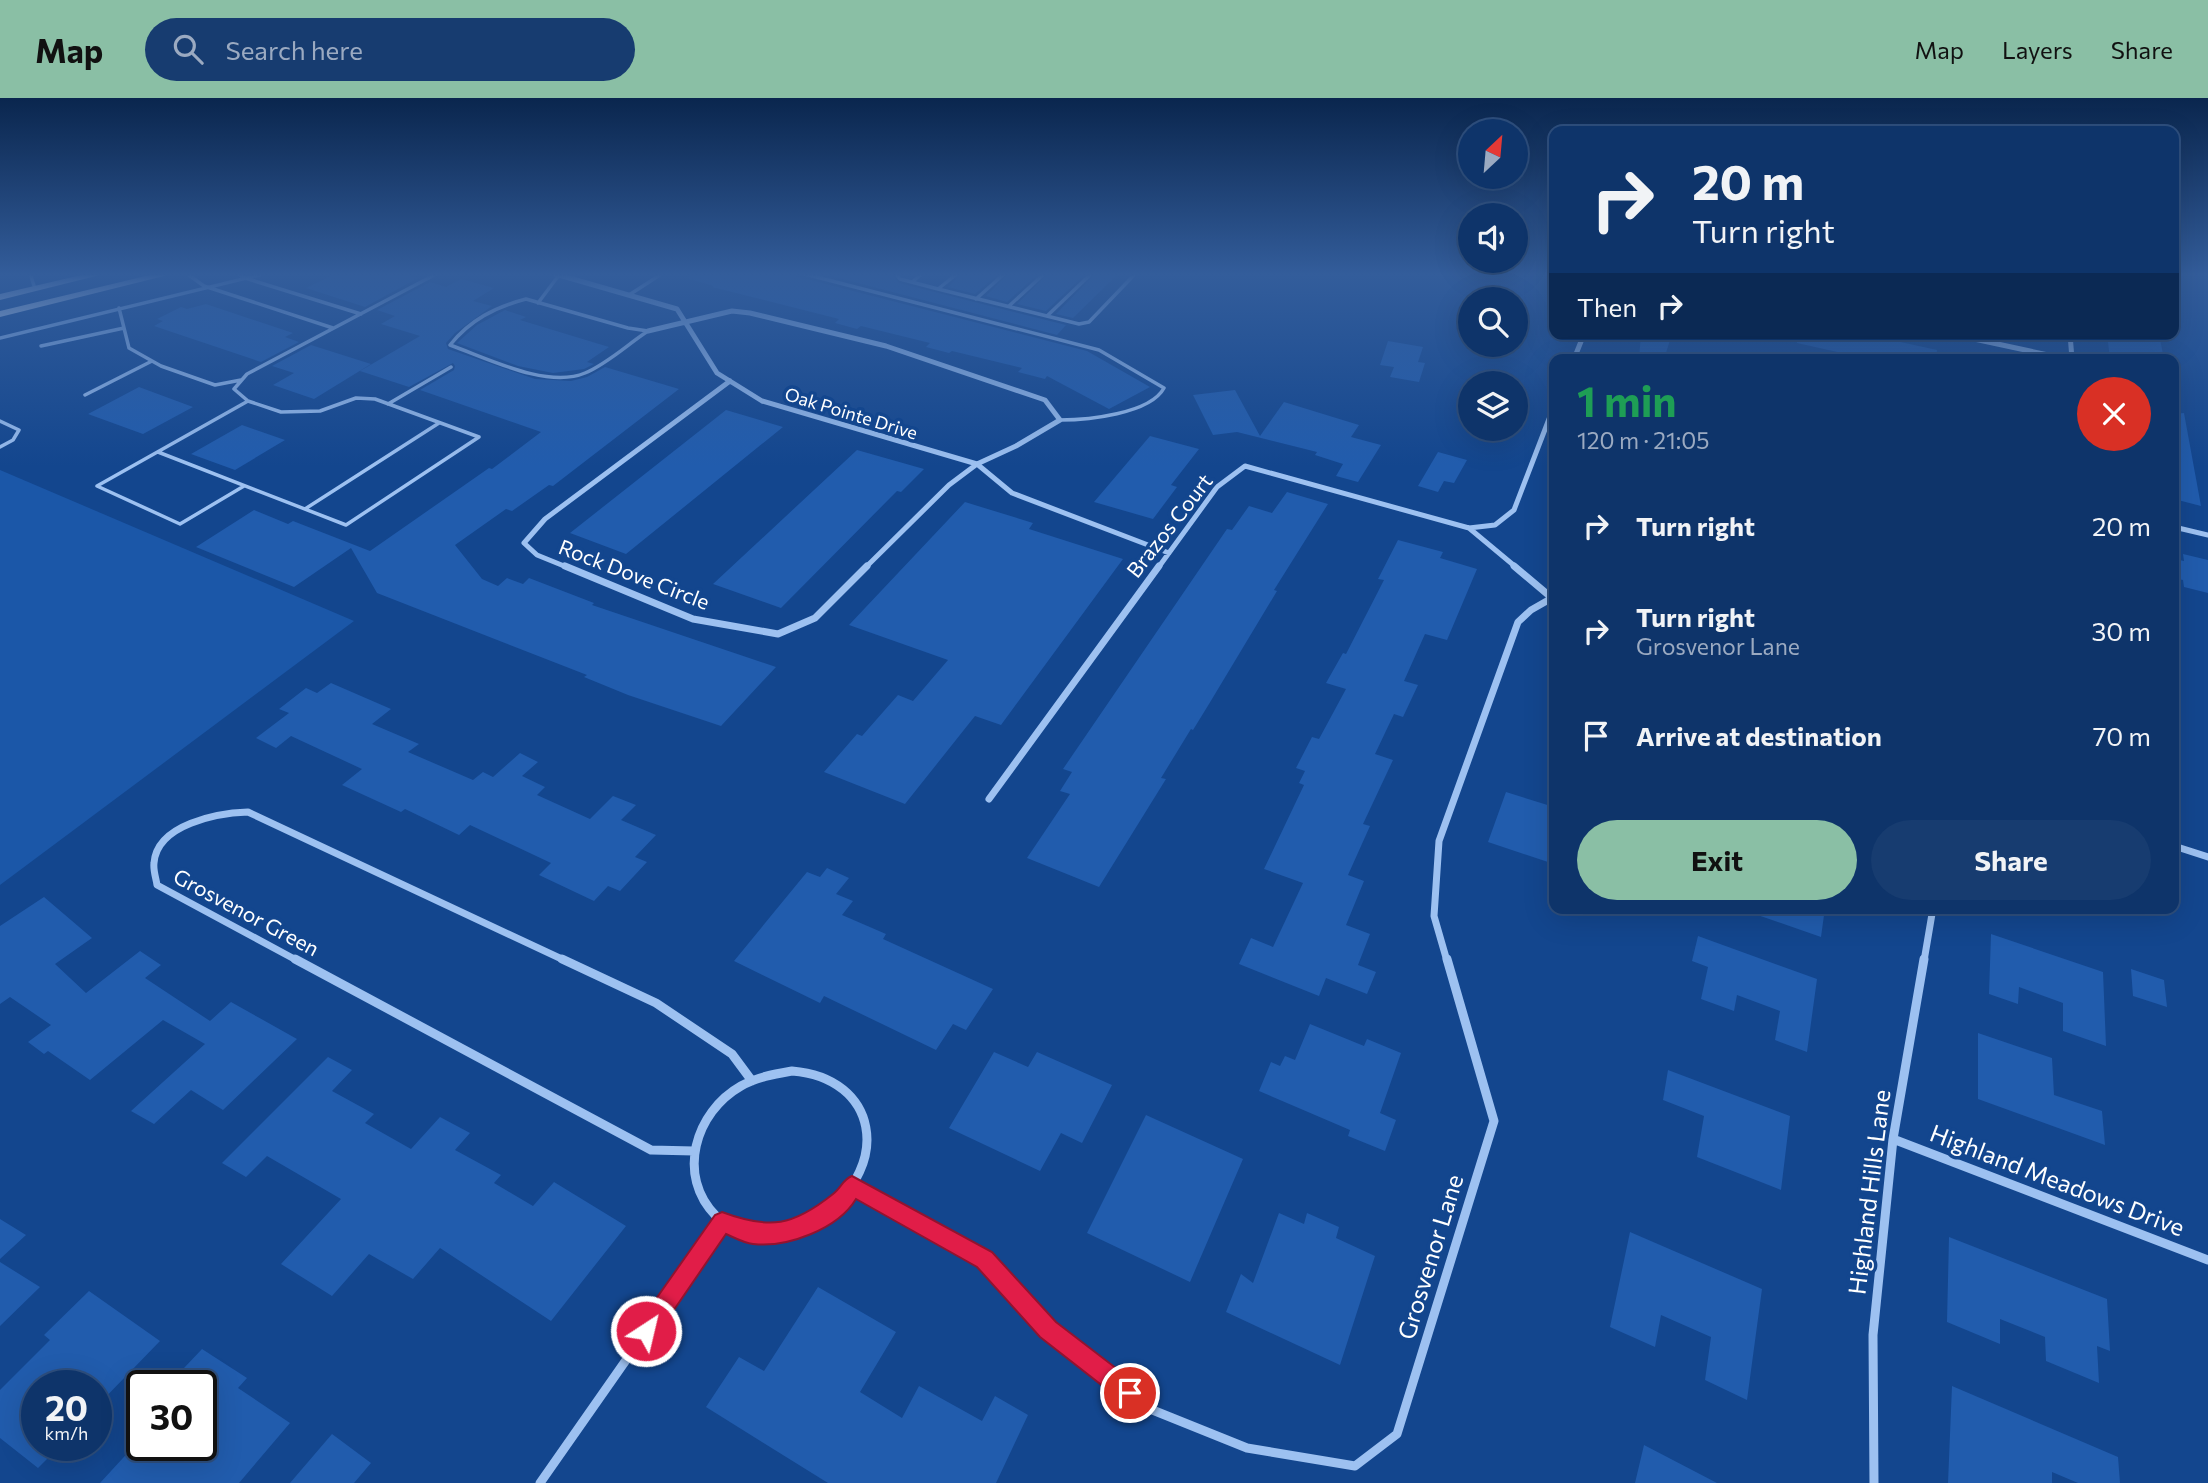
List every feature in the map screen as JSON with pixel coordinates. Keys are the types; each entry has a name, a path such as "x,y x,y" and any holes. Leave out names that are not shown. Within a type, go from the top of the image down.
{"street":[{"name":"Oak Pointe Drive","path":"695,338 717,373 762,401 977,464 1012,493 1169,553"},
{"path":"852,338 886,346 1045,400 1060,420 1016,446 977,464"},
{"path":"1979,340 2045,354"},
{"name":"Rock Dove Circle","path":"730,381 545,519 524,543 537,555 693,619 778,634 815,618 949,485 977,464"},
{"path":"1469,528 1492,528 1504,523 1514,510 1549,419"},
{"name":"Brazos Court","path":"989,799 1217,487 1245,466 1469,528"},
{"name":"Grosvenor Lane","path":"1469,528 1549,595"},
{"path":"2179,528 2208,535"},
{"name":"Grosvenor Lane","path":"852,1185 985,1259 1048,1329 1150,1409 1248,1448 1356,1466 1397,1434 1494,1121 1434,916 1439,841 1518,622 1531,610 1549,600"},
{"name":"Grosvenor Green","path":"694,1151 651,1150 157,885 154,861 162,846 202,817 248,812 656,1003 732,1054 752,1081"},
{"path":"2179,848 2208,857"},
{"name":"Highland Hills Lane","path":"1874,1483 1872,1335 1893,1139 1932,914"},
{"path":"792,1071 822,1074 846,1088 862,1110 868,1139 862,1169 852,1185 845,1197 818,1219 785,1233 752,1234 722,1223 702,1202 692,1174 694,1151 709,1115 732,1092 761,1076 792,1071"},
{"name":"Highland Meadows Drive","path":"1893,1139 2208,1260"},
{"path":"540,1483 722,1223"}],"lane":[{"path":"41,346 80,338"},
{"path":"126,338 129,348 152,361 215,385 241,380"},
{"path":"158,452 346,526 479,437 375,399 356,398 320,411 281,412 248,401 234,388 247,374 316,338"},
{"path":"455,338 450,345 536,375 564,379 586,373 638,338"},
{"path":"1049,338 1099,351 1164,388 1161,394 1126,412 1098,420 1060,420"},
{"path":"85,395 152,361"},
{"path":"388,404 451,367"},
{"path":"244,486 180,524 97,486 248,401"},
{"path":"0,421 19,430 13,440 0,447"},
{"path":"304,509 439,423"}],"shaded area":[{"path":"0,470 354,621 0,885"}],"building":[{"path":"189,338 287,338 299,342 261,362"},
{"path":"417,338 451,338 446,343 448,349 535,379 571,381 587,377 605,367 679,389 553,486 549,485 512,511 506,509 455,545 482,579 498,586 507,578 523,584 529,578 594,603 592,605 776,667 721,726 628,695 584,677 587,675 377,593 351,548 294,587 196,547 254,510 288,524 293,521 370,551 489,468 492,469 541,432 420,390 454,370 453,363 409,387 360,371"},
{"path":"463,338 578,338 609,347 587,362 594,364 584,369 553,373 518,366 457,343"},
{"path":"908,338 1035,338 1087,351 1150,387 1109,409 1047,376 1045,379 1018,372 1022,368 926,347 930,343"},
{"path":"1641,340 1670,340 1666,354 1639,354"},
{"path":"1797,340 1891,340 1937,350 1937,354 1846,354 1797,343"},
{"path":"2108,340 2160,340 2163,354 2109,354"},
{"path":"1388,341 1423,347 1418,362 1425,363 1419,382 1390,377 1394,367 1380,365"},
{"path":"311,345 371,364 314,399 273,385 294,373 272,366"},
{"path":"139,387 193,407 143,434 88,414"},
{"path":"1235,390 1260,436 1284,402 1359,425 1351,437 1381,445 1358,482 1336,476 1343,464 1315,455 1317,452 1237,432 1213,435 1193,395"},
{"path":"726,410 783,427 626,554 570,533"},
{"path":"2184,413 2201,506 2179,500 2179,414"},
{"path":"242,425 285,440 235,470 191,454"},
{"path":"1150,436 1199,449 1171,485 1177,487 1153,519 1094,502"},
{"path":"857,450 924,469 901,492 897,491 781,608 713,584"},
{"path":"1438,452 1467,460 1454,483 1444,481 1438,492 1418,486"},
{"path":"1287,492 1328,504 1274,590 1277,591 1209,704 1161,778 1166,779 1099,887 1027,858 1070,794 1060,791 1072,772 1063,769 1227,529 1232,530 1249,506 1272,513"},
{"path":"965,502 1033,523 1029,529 1123,559 1001,725 975,716 905,804 824,772 857,734 862,736 898,695 913,701 948,660 849,625"},
{"path":"1398,540 1443,552 1440,558 1477,569 1447,640 1425,634 1404,681 1418,685 1403,717 1394,714 1375,754 1393,760 1363,824 1370,826 1348,875 1364,881 1346,925 1370,934 1358,965 1376,972 1367,994 1326,978 1319,996 1239,964 1251,938 1273,947 1303,883 1264,869 1304,785 1299,783 1305,771 1296,768 1312,737 1319,739 1346,689 1326,683 1343,653 1346,654 1384,580 1378,579"},
{"path":"2183,554 2208,560 2208,593 2184,587 2183,580 2179,579 2179,560 2184,561"},
{"path":"331,683 391,709 372,724 419,744 408,752 473,780 483,772 493,777 520,753 538,762 522,776 545,787 537,795 590,819 613,796 636,805 621,820 656,835 635,857 647,862 620,891 608,886 594,901 539,875 551,863 470,825 459,835 405,809 401,812 342,785 362,769 291,736 276,748 256,738 289,713 279,709 306,688 317,693"},
{"path":"1506,792 1549,805 1549,862 1488,842"},
{"path":"827,868 849,878 836,894 853,901 842,915 886,934 883,939 993,989 966,1030 953,1024 936,1050 824,996 820,1003 734,961 807,872 820,877"},
{"path":"44,897 92,938 55,964 86,993 140,951 161,965 145,978 210,1021 231,1002 297,1039 223,1110 191,1090 154,1124 131,1111 205,1044 163,1020 90,1080 48,1051 44,1054 28,1042 51,1025 10,997 0,1004 0,926"},
{"path":"1755,914 1824,914 1821,937"},
{"path":"1991,934 2103,972 2106,1046 2063,1031 2063,1003 2019,987 2018,1004 1989,994"},
{"path":"1698,936 1817,979 1807,1052 1775,1040 1780,1011 1737,995 1734,1011 1701,999 1708,967 1692,961"},
{"path":"2131,969 2164,980 2167,1007 2133,996"},
{"path":"1310,1024 1364,1046 1367,1039 1401,1053 1380,1113 1396,1120 1385,1151 1348,1136 1350,1130 1259,1091 1271,1062 1280,1066 1285,1056 1295,1060"},
{"path":"1978,1033 2052,1058 2054,1095 2102,1111 2105,1145 1978,1099"},
{"path":"994,1052 1028,1067 1037,1052 1112,1085 1082,1143 1061,1133 1040,1171 949,1128"},
{"path":"328,1057 352,1070 332,1091 374,1114 365,1123 411,1149 440,1117 470,1133 455,1150 501,1175 494,1183 533,1206 554,1182 626,1226 551,1321 440,1248 413,1279 369,1254 332,1296 281,1264 341,1199 267,1156 246,1177 222,1163"},
{"path":"1668,1070 1790,1116 1781,1190 1697,1157 1704,1116 1663,1100"},
{"path":"1146,1115 1243,1159 1190,1282 1087,1233"},
{"path":"1279,1213 1304,1224 1307,1213 1339,1227 1336,1238 1375,1256 1340,1365 1226,1312 1241,1274 1253,1283"},
{"path":"0,1219 26,1235 0,1259"},
{"path":"1630,1232 1762,1289 1747,1400 1705,1380 1711,1337 1661,1315 1655,1347 1610,1327"},
{"path":"1949,1237 2107,1299 2110,1351 2097,1346 2099,1383 2046,1361 2045,1337 2000,1319 2000,1344 1947,1322"},
{"path":"0,1262 40,1287 0,1326"},
{"path":"818,1287 896,1332 860,1392 902,1418 919,1386 982,1421 995,1396 1028,1415 996,1483 828,1483 706,1407 739,1357 764,1371"},
{"path":"89,1291 160,1341 132,1370 126,1370 126,1376 112,1390 112,1370 21,1370 21,1455 0,1438 0,1390 50,1340 44,1335"},
{"path":"202,1349 247,1378 238,1388 290,1423 239,1483 100,1483 126,1455 126,1461 217,1461 217,1370 182,1370"},
{"path":"1952,1386 2118,1457 2120,1483 2078,1483 2052,1472 2052,1483 1948,1483"},
{"path":"332,1434 371,1463 354,1483 290,1483"},
{"path":"1644,1445 1717,1483 1635,1483"},
{"path":"29,1461 45,1461 38,1468"}],"route":[{"path":"646,1331 722,1223 752,1234 785,1233 818,1219 845,1197 852,1185 985,1259 1048,1329 1130,1393"}]}
